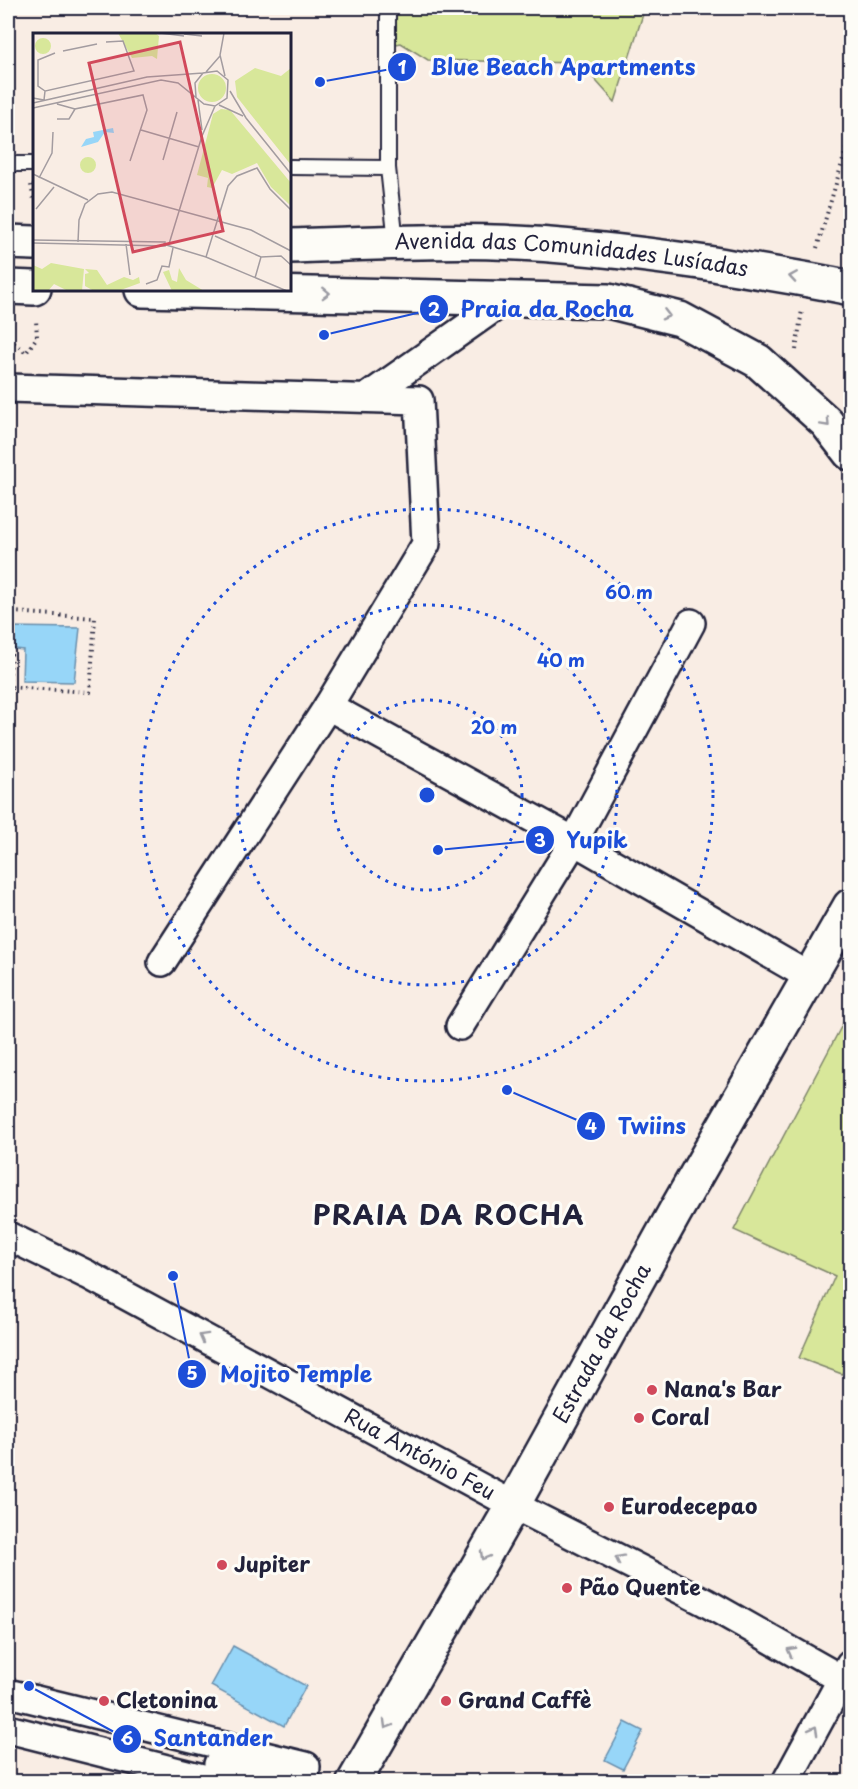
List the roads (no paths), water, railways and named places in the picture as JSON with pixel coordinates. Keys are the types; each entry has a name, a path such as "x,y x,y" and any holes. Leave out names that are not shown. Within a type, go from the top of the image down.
{"main road":[{"name":"Avenida das Comunidades Lusíadas","path":"291,246 396,242 495,242 635,253 807,279 850,288"},
{"path":"8,243 33,243"},
{"path":"8,287 35,302"},
{"name":"Avenida das Comunidades Lusíadas","path":"188,291 608,301 680,319 758,361 826,422 850,453"},
{"name":"Estrada da Rocha","path":"354,1782 513,1505 675,1212 850,906"}],"street":[{"path":"366,398 508,298"},
{"path":"8,388 419,400 426,544 328,706 162,962"},
{"path":"460,1026 574,841 692,623"},
{"path":"328,706 574,841 810,977"},
{"name":"Rua António Feu","path":"8,1236 88,1275 513,1505 848,1675"},
{"path":"786,1782 848,1675"},
{"path":"8,1693 306,1766 305,1782"},
{"path":"8,1711 288,1782"},
{"path":"8,1729 219,1782"}],"lane":[{"path":"388,8 388,168 396,242"},
{"path":"8,164 33,164"},
{"path":"291,167 388,168"}],"water":[{"path":"8,627 80,628 74,682 22,681 23,650 8,648"},
{"path":"233,1646 306,1686 284,1726 211,1686"},
{"path":"625,1722 643,1731 623,1769 605,1760"}],"place":[{"name":"Blue Beach Apartments","path":"320,82"},
{"name":"Praia da Rocha","path":"324,335"},
{"name":"Yupik","path":"438,850"},
{"name":"Twiins","path":"507,1090"},
{"name":"Mojito Temple","path":"173,1276"},
{"name":"Nana's Bar","path":"652,1390"},
{"name":"Coral","path":"639,1418"},
{"name":"Eurodecepao","path":"609,1507"},
{"name":"Jupiter","path":"222,1565"},
{"name":"Pão Quente","path":"567,1588"},
{"name":"Santander","path":"29,1686"},
{"name":"Cletonina","path":"104,1701"},
{"name":"Grand Caffè","path":"446,1701"}],"district":[{"name":"PRAIA DA ROCHA","path":"449,1216"}]}
